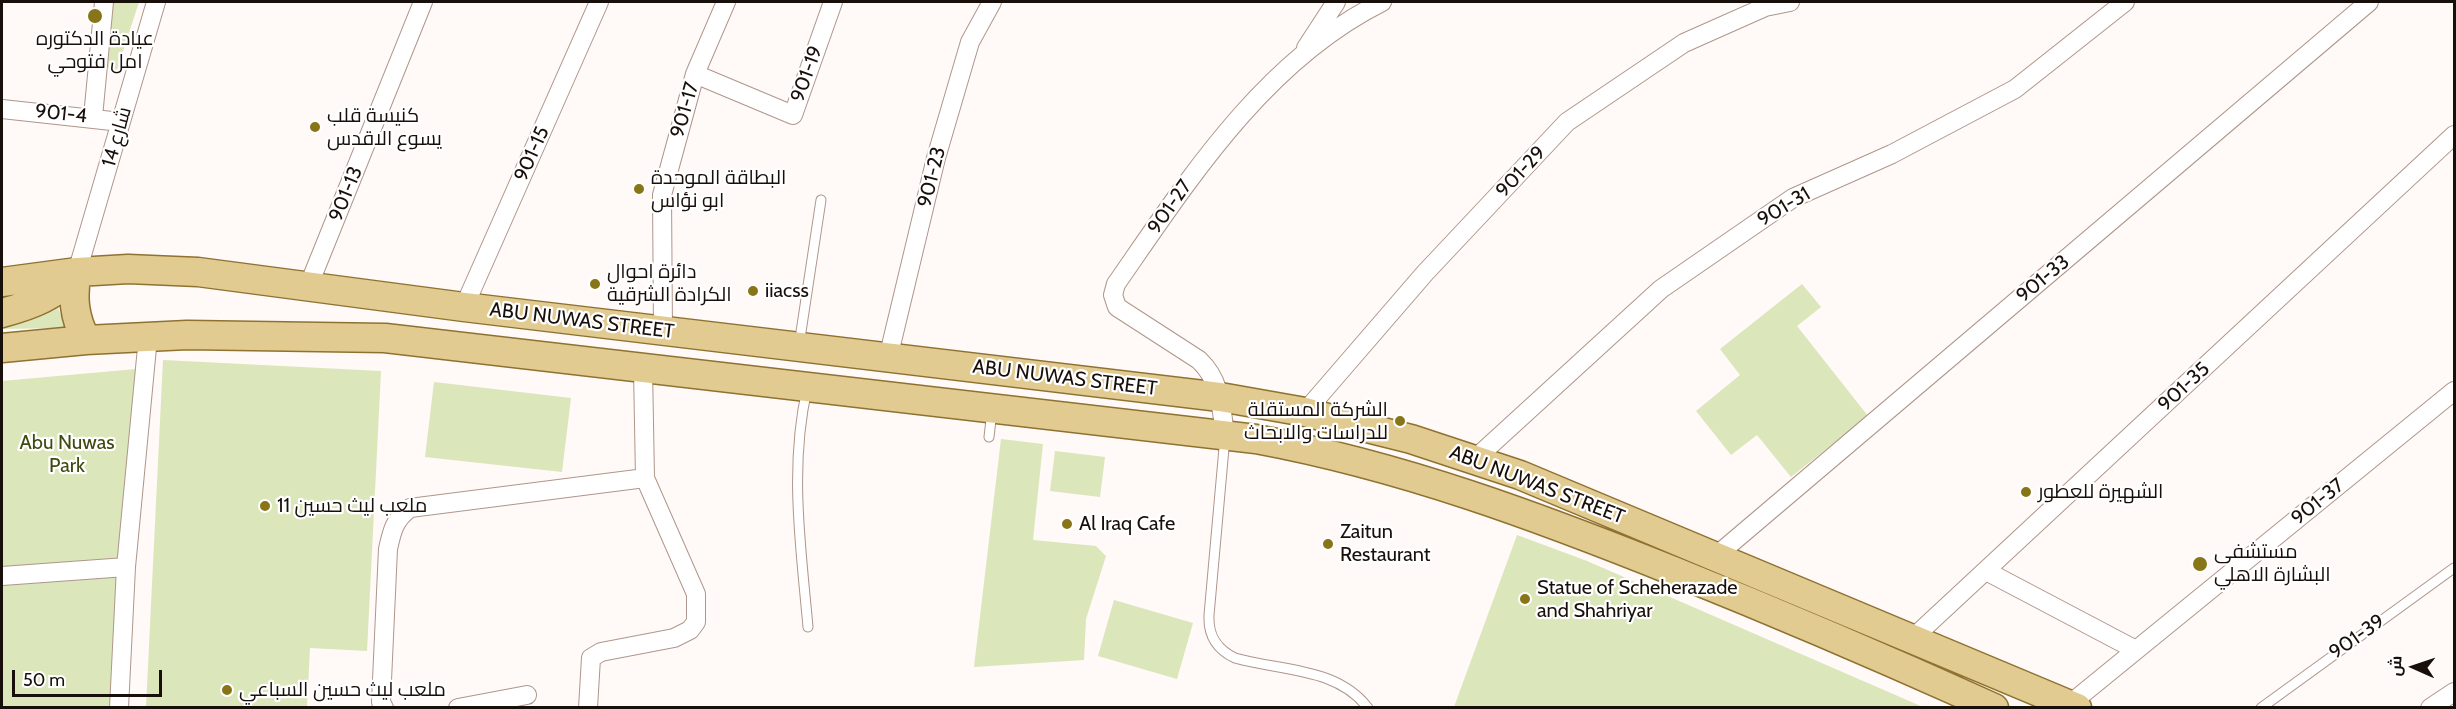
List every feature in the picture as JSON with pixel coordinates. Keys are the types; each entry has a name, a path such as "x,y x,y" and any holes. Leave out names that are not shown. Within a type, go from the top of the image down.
{"main road":[{"name":"ABU NUWAS STREET","path":"2,282 77,272 163,269 1220,398 1305,412 1411,439 1474,459 1565,493 2073,706"},
{"path":"2,313 51,296 77,272"},
{"path":"77,272 74,307 86,340"},
{"name":"ABU NUWAS STREET","path":"2,348 86,340 187,335 385,338 1225,435 1307,448 1407,474 1511,507 1840,639 1994,708"}],"street":[{"path":"93,117 104,2"},
{"name":"شارع 14","path":"77,272 156,2"},
{"name":"901-13","path":"308,287 423,2"},
{"name":"901-15","path":"464,307 599,2"},
{"name":"901-17","path":"663,331 662,195 695,74 726,2"},
{"name":"901-19","path":"695,74 793,115 833,2"},
{"name":"901-23","path":"888,358 936,158 970,42 992,2"},
{"path":"1299,58 1336,2"},
{"name":"901-27","path":"1225,435 1220,398 1210,371 1199,360 1117,307 1113,296 1116,284 1186,183 1239,117 1299,58 1364,11 1382,2"},
{"name":"901-29","path":"1305,412 1425,273 1567,122 1684,43 1765,7 1790,2"},
{"name":"901-31","path":"1474,459 1661,289 1793,198 1893,154 2015,89 2125,2"},
{"name":"901-33","path":"1716,556 2370,2"},
{"name":"901-4","path":"2,109 93,117 121,122"},
{"name":"901-35","path":"1913,639 2454,135"},
{"path":"119,708 126,567 148,337"},
{"path":"588,708 591,658 601,652 674,638 690,630 696,622 696,594 645,478 643,369"},
{"name":"901-37","path":"2073,706 2136,650 2454,391"},
{"path":"384,708 381,702 388,549 393,525 398,517 410,508 645,478"},
{"path":"2,576 126,567"},
{"path":"1986,571 2136,650"},
{"path":"2430,708 2454,692"},
{"path":"458,708 528,695"}],"lane":[{"path":"798,348 821,200"},
{"path":"808,387 796,471 808,627"},
{"path":"989,437 992,408"},
{"path":"1225,435 1209,622 1214,641 1223,652 1234,658 1335,680 1352,690 1368,708"},
{"name":"901-39","path":"2261,708 2454,568"}],"green space":[{"path":"113,2 139,2 117,70 111,70 104,65"},
{"path":"1802,284 1821,307 1797,326 1868,416 1791,477 1757,435 1731,455 1696,411 1740,375 1720,349"},
{"path":"55,300 66,328 2,329 2,318"},
{"path":"163,360 381,371 367,651 310,648 307,707 146,707"},
{"name":"Abu Nuwas Park","path":"136,369 126,707 2,708 2,381"},
{"path":"434,382 571,398 562,472 425,457"},
{"path":"1001,439 1043,444 1033,540 1096,546 1106,556 1086,619 1084,660 974,667"},
{"path":"1055,451 1105,457 1100,497 1050,491"},
{"path":"1517,535 1587,561 1923,707 1454,707"},
{"path":"1114,600 1193,623 1177,679 1098,656"}],"place":[{"name":"عيادة الدكتوره امل فتوحي","path":"95,16"},
{"name":"كنيسة قلب يسوع الاقدس","path":"315,127"},
{"name":"البطاقة الموحدة ابو نؤاس","path":"639,189"},
{"name":"دائرة احوال الكرادة الشرقية","path":"595,284"},
{"name":"iiacss","path":"753,291"},
{"name":"الشركة المستقلة للدراسات والابحاث","path":"1400,421"},
{"name":"الشهيرة للعطور","path":"2026,492"},
{"name":"ملعب ليث حسين 11","path":"265,506"},
{"name":"Al Iraq Cafe","path":"1067,524"},
{"name":"Zaitun Restaurant","path":"1328,544"},
{"name":"مستشفى البشارة الاهلي","path":"2200,564"},
{"name":"Statue of Scheherazade and Shahriyar","path":"1525,599"},
{"name":"ملعب ليث حسين السباعي","path":"227,690"}]}
